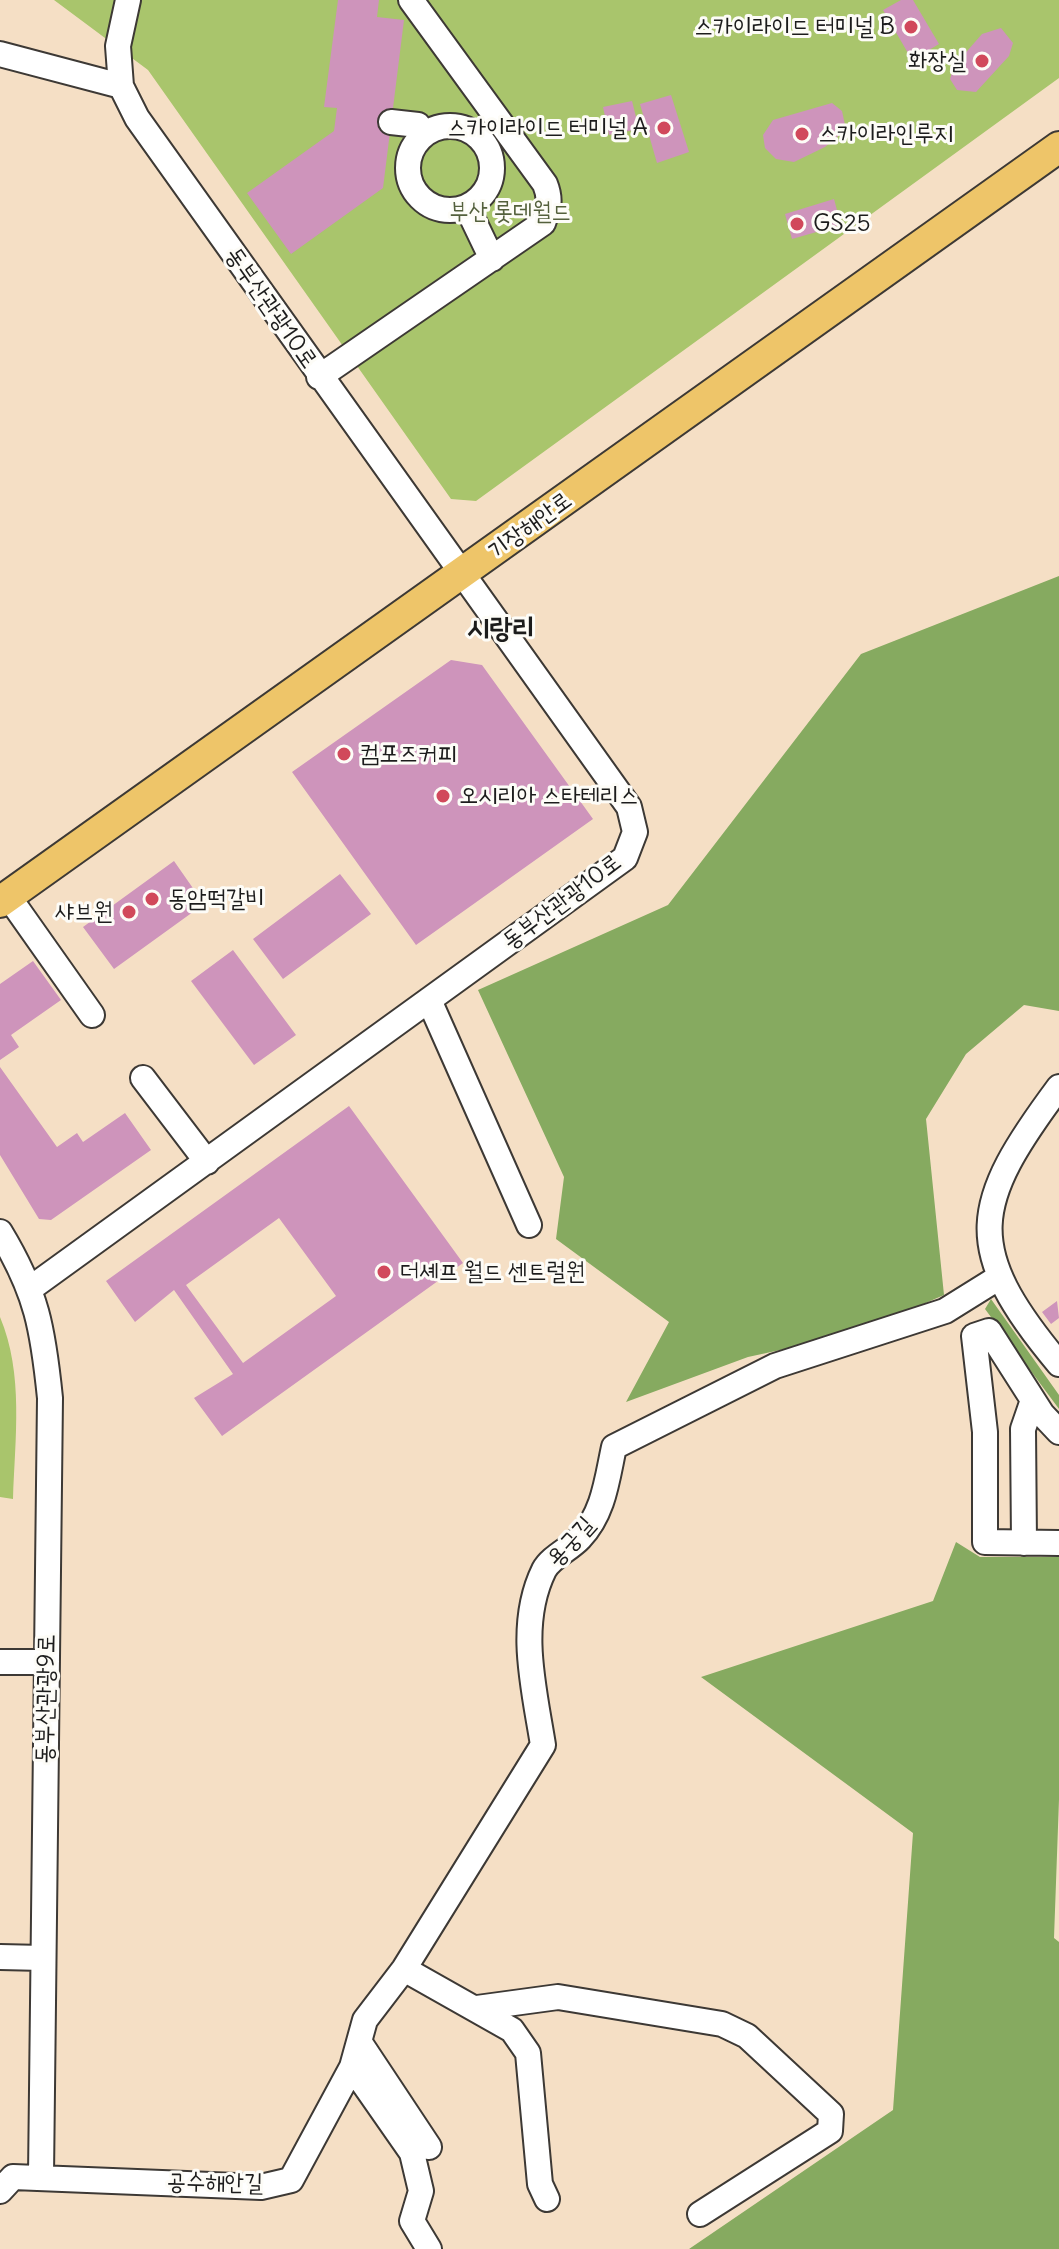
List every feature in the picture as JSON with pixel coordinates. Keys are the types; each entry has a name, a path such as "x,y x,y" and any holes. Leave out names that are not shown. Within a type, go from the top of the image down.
{"main road":[{"name":"기장해안로","path":"4,899 1059,147"}],"street":[{"path":"0,54 121,86 118,46 128,0"},
{"path":"319,377 543,223 550,198 545,184 411,0"},
{"name":"동부산관광10로","path":"31,1288 625,858 635,832 629,807 464,573 319,377 137,118 121,86"},
{"path":"391,122 418,125 425,134"},
{"path":"441,127 463,128 482,140 488,149 492,172 490,183 485,193 467,207 457,210 434,208 410,185 409,154 425,134 441,127"},
{"path":"467,207 492,259"},
{"path":"4,899 92,1015"},
{"path":"429,1000 529,1225"},
{"path":"143,1078 207,1162"},
{"path":"1059,1087 1018,1142 999,1177 989,1212 998,1278 1035,1336 1059,1364"},
{"name":"동부산관광9로","path":"0,1232 31,1288 45,1343 50,1398 41,2176"},
{"name":"용궁길","path":"404,1969 543,1745 528,1651 534,1598 546,1567 581,1537 600,1509 614,1447 775,1366 945,1311 998,1278"},
{"path":"1059,1432 1033,1400 989,1331 974,1336 985,1432 985,1542 1059,1543"},
{"path":"1024,1543 1023,1429 1033,1400"},
{"path":"0,1662 47,1662"},
{"path":"0,1957 43,1958"},
{"path":"404,1969 512,2030 528,2053 540,2184 547,2199"},
{"name":"공수해안길","path":"0,2191 13,2177 261,2187 291,2180 352,2067 365,2020 404,1969"},
{"path":"477,2008 558,1997 722,2024 747,2036 831,2114 830,2131 700,2214"},
{"path":"360,2043 429,2147"},
{"path":"352,2067 412,2153 421,2191 412,2221 429,2249"}],"green space":[{"name":"부산 롯데월드","path":"54,0 1059,0 1059,78 476,501 451,499 148,70"},
{"path":"1059,576 1059,1011 1024,1005 966,1054 926,1119 944,1295 854,1334 748,1357 626,1402 669,1322 556,1239 564,1177 478,990 668,905 861,654"},
{"path":"991,1299 1059,1395 1059,1409 985,1309"},
{"path":"0,1317 8,1339 15,1384 13,1499 0,1497"},
{"path":"956,1542 980,1557 1059,1557 1059,1799 1054,1938 1059,1942 1059,2249 689,2249 893,2110 913,1833 701,1677 933,1601"}],"building":[{"path":"338,0 379,0 377,17 404,20 383,188 291,254 247,193 334,131 337,108 324,107"},
{"name":"스카이라이드 터미널 B","path":"901,0 913,0 939,44 912,60 883,10"},
{"name":"화장실","path":"1001,28 1013,43 1009,56 976,92 957,90 950,79 954,66 982,34"},
{"name":"스카이라이드 터미널 A","path":"671,95 689,152 657,163 640,104"},
{"path":"632,101 639,129 609,135 603,107"},
{"name":"스카이라인루지","path":"832,103 842,111 845,125 843,132 825,147 794,162 776,159 765,148 763,135 773,120"},
{"path":"834,199 841,225 792,239 785,214"},
{"name":"오시리아 스타테리스","path":"451,660 482,665 593,819 416,945 292,772"},
{"path":"174,861 204,904 114,969 83,927"},
{"path":"340,874 371,914 283,979 253,939"},
{"path":"233,950 296,1035 254,1065 191,981"},
{"path":"33,961 61,1000 11,1035 19,1047 0,1060 0,984"},
{"path":"0,1067 57,1147 77,1133 83,1142 125,1113 151,1150 51,1220 39,1219 0,1155"},
{"name":"더셰프 월드 센트럴원","path":"349,1106 463,1263 222,1436 194,1398 233,1374 174,1290 135,1322 106,1281","holes":["279,1218 336,1296 243,1363 186,1285"]},
{"path":"1057,1301 1059,1318 1051,1324 1042,1312"}],"place":[{"name":"스카이라이드 터미널 B","path":"911,27"},
{"name":"화장실","path":"982,61"},
{"name":"스카이라이드 터미널 A","path":"664,128"},
{"name":"스카이라인루지","path":"802,134"},
{"name":"GS25","path":"797,224"},
{"name":"컴포즈커피","path":"344,754"},
{"name":"오시리아 스타테리스","path":"443,796"},
{"name":"동암떡갈비","path":"152,899"},
{"name":"샤브원","path":"129,912"},
{"name":"더셰프 월드 센트럴원","path":"384,1272"}],"district":[{"name":"시랑리","path":"501,629"}]}
